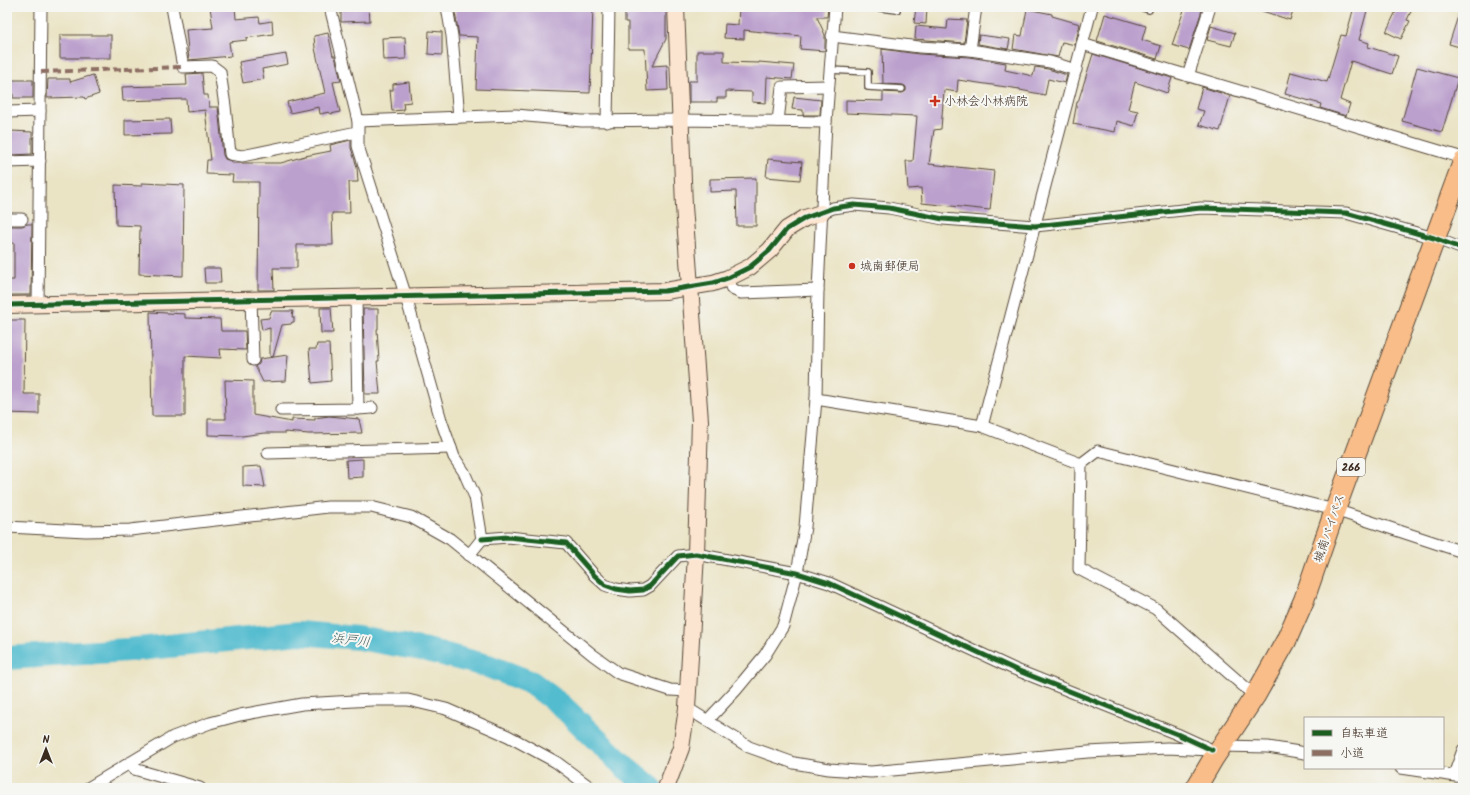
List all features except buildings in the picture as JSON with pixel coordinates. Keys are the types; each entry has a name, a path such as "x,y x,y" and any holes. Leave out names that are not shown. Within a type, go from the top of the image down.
{"highway":[{"name":"城南バイパス","path":"1196,788 1216,752 1255,696 1286,641 1304,600 1335,510 1463,162"}],"street":[{"path":"38,305 41,7"},
{"path":"172,7 184,67 212,66 220,72 230,154 242,156 358,127 459,117 516,115 607,122 680,120 826,122"},
{"path":"330,7 358,127 358,146 406,297 441,420 454,457 464,472 475,497 482,539 469,555"},
{"path":"447,7 452,36 459,117"},
{"path":"607,122 610,7"},
{"path":"666,788 682,748 687,708 696,554 700,421 689,287 680,120 676,7"},
{"path":"708,720 736,690 765,655 783,626 797,573 805,527 816,399 821,213 834,7"},
{"path":"970,50 976,7"},
{"path":"982,426 1092,7"},
{"path":"1188,76 1210,7"},
{"path":"832,36 919,47 970,50 1050,62 1076,70"},
{"path":"1082,44 1463,158"},
{"path":"778,121 782,87 828,86"},
{"path":"7,112 40,111"},
{"path":"7,162 40,161"},
{"path":"7,305 665,291 712,283 728,278 750,267 770,250 787,229 805,218 833,208 854,205 889,208 943,219 1035,226 1201,208 1346,213 1434,238 1463,249"},
{"path":"7,219 22,219"},
{"path":"728,278 732,289 741,293 818,290"},
{"path":"356,298 358,409"},
{"path":"251,300 253,360"},
{"path":"816,399 982,426 1081,464"},
{"path":"281,410 372,408"},
{"path":"268,452 451,448"},
{"path":"1081,464 1098,451 1335,510 1463,552"},
{"path":"1081,464 1078,569 1156,610 1255,696"},
{"path":"7,526 86,531 130,530 328,507 371,507 411,517 450,539 593,655 618,673 670,690 688,691"},
{"path":"482,539 508,538 566,543 594,575 605,585 630,591 643,590 650,586 678,556 696,554 797,573 828,583 1014,669 1177,734 1216,752"},
{"path":"88,788 173,737 210,723 240,715 302,704 372,700 408,700 446,710 508,736 556,762 591,788"},
{"path":"687,708 749,747 794,762 829,769 871,772 1088,752 1167,748 1216,752 1268,747 1304,753"},
{"path":"1408,769 1458,776 1463,750"},
{"path":"129,763 134,769 200,788"}],"lane":[{"path":"872,7 897,10"},
{"path":"1140,7 1148,10"},
{"path":"830,70 868,72 868,87 902,89"}],"waterway":[{"name":"浜戸川","path":"7,658 128,650 299,633 358,638 427,650 488,666 532,683 562,706 624,766 651,788"}],"marked path":[{"path":"41,72 183,67"}],"cycle path":[{"path":"7,305 665,291 713,283 728,278 750,267 770,250 787,229 805,218 833,208 854,205 889,208 943,219 1035,226 1201,208 1346,213 1434,238 1463,249"},
{"path":"482,539 508,537 566,543 594,575 605,585 616,589 630,591 643,590 650,586 678,556 696,554 797,573 829,583 1014,669 1177,734 1212,750"}],"place":[{"name":"小林会小林病院","path":"935,101"},
{"name":"城南郵便局","path":"852,266"}]}
